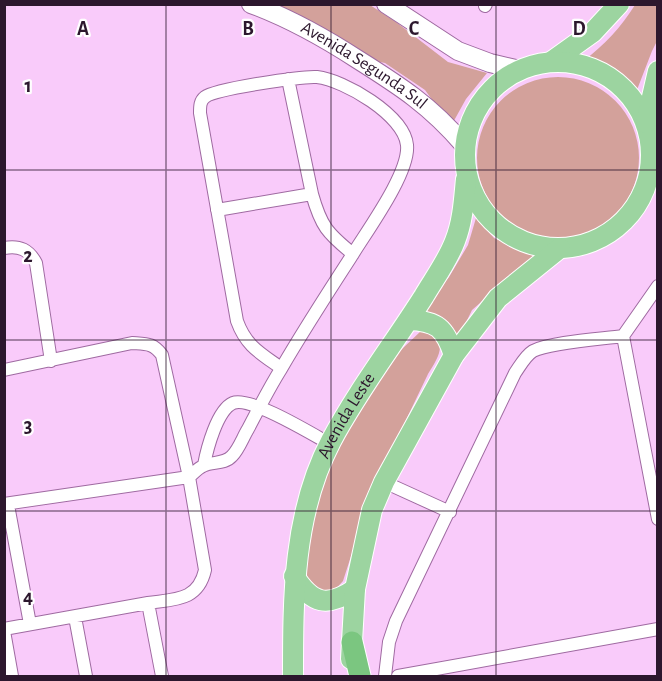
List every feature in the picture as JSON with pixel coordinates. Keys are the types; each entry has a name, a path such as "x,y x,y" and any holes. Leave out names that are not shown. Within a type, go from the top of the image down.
{"highway":[{"path":"352,642 360,676"}],"main road":[{"name":"Avenida Segunda Sul","path":"251,4 319,35 376,70 420,100 447,124 464,145"},
{"path":"386,4 458,51 490,63 519,70"},
{"path":"551,62 593,32 619,4"},
{"path":"551,62 581,65 609,77 631,97 646,123 651,152 648,181 635,207 615,229 590,243 560,248 529,244 501,229 479,206 467,177 464,145 474,114 492,88 519,70 551,62"},
{"path":"646,123 657,71"},
{"name":"Avenida Leste","path":"293,676 294,576 309,495 330,444 364,384 409,320 455,241 462,214 467,177"},
{"path":"351,676 355,589 372,510 384,482 454,355 498,298 560,248"},
{"path":"409,320 422,321 441,328 449,339 454,355"},
{"path":"294,576 307,594 319,600 337,600 355,589"}],"street":[{"path":"30,624 6,505 189,477 204,465 216,464 232,457 281,368 390,195 407,153 407,142 402,130 388,114 343,84 328,78 288,79 211,94 200,104 231,293 242,335 250,345 281,368"},
{"path":"288,79 319,217 333,238 353,254"},
{"path":"217,210 312,194"},
{"path":"4,248 19,247 27,251 36,263 51,361"},
{"path":"657,286 623,336 657,519"},
{"path":"385,676 387,650 396,621 524,359 532,352 547,347 623,336"},
{"path":"4,370 132,343 156,347 162,355 167,372 204,554 205,570 202,582 195,591 182,597 4,630 12,676"},
{"path":"204,465 213,432 226,408 243,401 330,444"},
{"path":"384,482 450,512"},
{"path":"148,603 162,676"},
{"path":"75,617 86,676"},
{"path":"398,676 657,629"}],"shaded area":[{"path":"271,5 370,5 448,62 487,73 466,99 451,126 425,90 385,63 370,60"},
{"path":"635,5 657,5 657,41 635,95 613,74 583,61 612,35"},
{"path":"558,77 574,78 589,83 616,100 633,127 638,142 638,174 633,189 616,216 589,233 574,238 558,239 542,238 527,233 500,216 483,189 478,174 477,158 478,142 483,127 500,100 527,83 542,78"},
{"path":"476,218 494,238 534,256 472,310 458,339 443,320 421,311 449,277 468,245"},
{"path":"421,331 436,333 440,344 439,354 372,491 343,581 333,592 319,594 306,582 303,569 314,507 340,439 385,365"}]}
